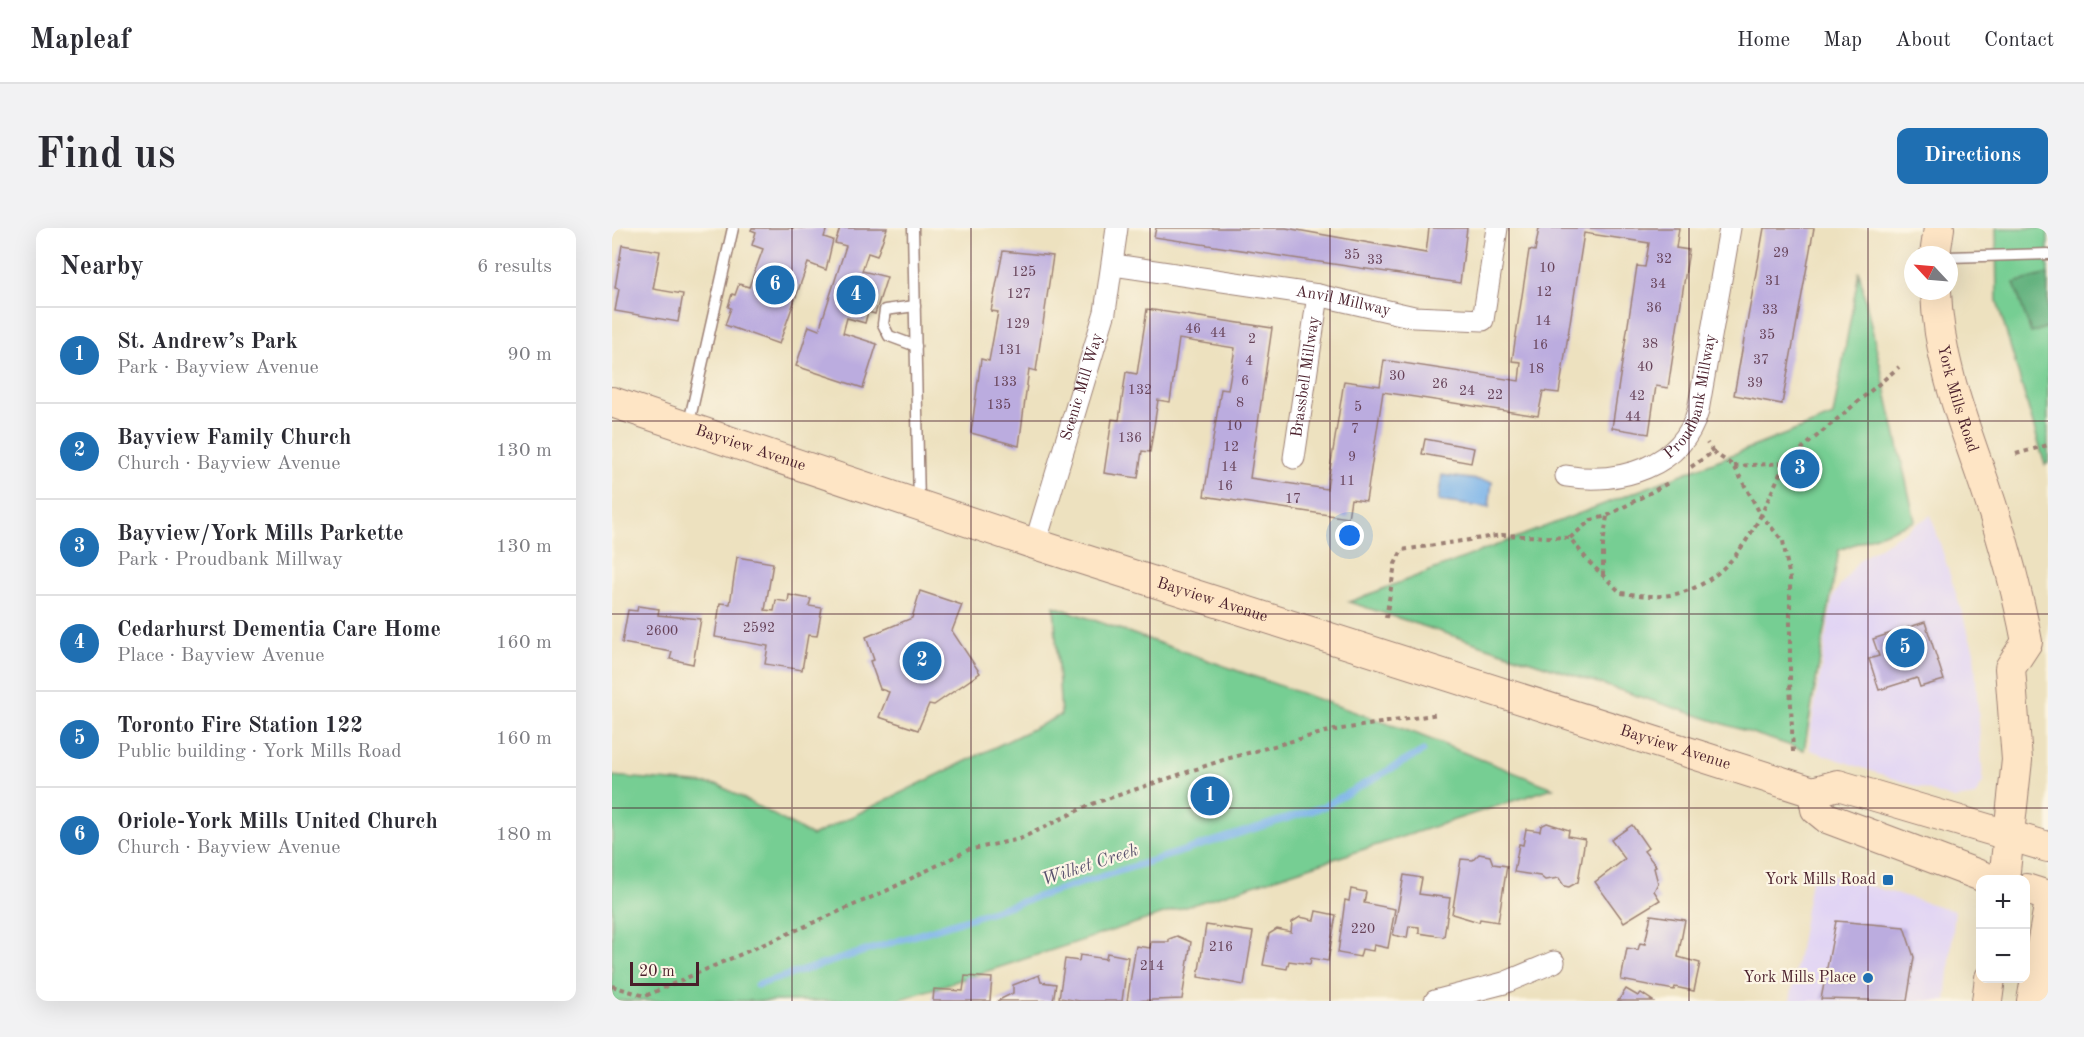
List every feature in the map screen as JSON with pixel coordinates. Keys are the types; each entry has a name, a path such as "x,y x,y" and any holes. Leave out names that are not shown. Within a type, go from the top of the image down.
{"main road":[{"path":"1936,246 1939,228"},
{"name":"York Mills Road","path":"1936,300 1937,322 1953,396 1986,488 2021,611 2037,648 2010,668 2017,760 2005,875"},
{"name":"Bayview Avenue","path":"612,402 1035,544 1813,792"},
{"path":"1981,875 1827,818 1816,809 1813,792 1839,784 2048,847"},
{"path":"2030,891 2048,896"},
{"path":"2032,1001 2048,912"},
{"path":"1987,1001 1989,983"}],"street":[{"name":"Scenic Mill Way","path":"1035,544 1105,312 1114,265 1117,228"},
{"name":"Anvil Millway","path":"1114,265 1318,296 1414,317 1483,320 1497,228"},
{"name":"Proudbank Millway","path":"1566,476 1601,478 1636,472 1666,458 1686,438 1698,411 1730,228"},
{"name":"Brassbell Millway","path":"1294,458 1318,296"},
{"path":"1435,1001 1504,983 1554,962"}],"lane":[{"path":"688,428 733,228"},
{"path":"913,228 919,505"},
{"path":"1958,257 2048,254"},
{"path":"915,306 885,310 883,324 889,336 916,346"}],"path":[{"path":"1386,618 1395,564 1402,550 1502,535 1570,538 1621,593 1663,596 1708,583 1747,543 1785,463 1899,367"},
{"path":"2016,454 2048,445"},
{"path":"1713,452 1734,466 1761,515 1783,541 1790,579 1793,752"},
{"path":"1734,466 1785,463"},
{"path":"1603,576 1603,545 1607,516"},
{"path":"612,986 645,996 886,891 968,850 1020,839 1089,805 1226,759 1329,731 1439,714"}],"shaded area":[{"path":"1931,515 1974,651 1983,782 1975,796 1954,799 1810,750 1810,734 1833,596 1859,560"},
{"path":"1813,869 1955,911 1946,1001 1790,1001"}],"green space":[{"path":"1996,228 2048,228 2048,463 2045,465 1997,301"},
{"path":"1859,271 1915,521 1839,550 1804,750 1349,602 1833,416"},
{"path":"2048,274 2048,327 2031,333 2014,283"},
{"path":"1054,606 1417,734 1553,788 895,1001 612,1001 612,776 719,785 812,836 1061,715"}],"water":[{"path":"1442,475 1492,482 1489,508 1438,501"}],"building":[{"path":"752,228 827,228 824,237 833,240 826,270 808,263 779,344 725,325 731,308 728,307 732,294 735,295 739,284 749,287 763,249 752,245 756,232 751,230"},
{"path":"840,228 887,228 877,256 868,253 862,271 887,277 875,314 868,312 865,323 847,318 843,333 877,344 863,388 796,366 809,326 819,330 846,246 835,243"},
{"path":"1156,228 1286,228 1426,253 1429,228 1467,228 1460,283 1154,237"},
{"path":"1539,228 1679,228 1676,248 1689,250 1668,388 1656,386 1649,434 1612,428 1637,266 1645,267 1649,243 1584,233 1559,393 1543,391 1538,416 1383,392 1366,501 1351,499 1348,518 1204,496 1221,389 1228,390 1235,348 1179,339 1170,402 1158,400 1150,452 1142,451 1138,478 1104,473 1112,419 1119,420 1126,372 1137,374 1147,309 1272,328 1250,478 1327,489 1344,381 1380,386 1384,360 1519,381 1521,362 1512,361 1529,250 1535,251"},
{"path":"1764,228 1814,228 1782,404 1734,395"},
{"path":"622,245 660,251 653,289 683,294 678,322 615,311 619,289 615,288"},
{"path":"1003,251 1053,256 1036,371 1029,369 1019,446 971,433 981,359 989,361 998,312 991,311"},
{"path":"1425,439 1474,448 1471,463 1422,454"},
{"path":"737,557 773,563 765,610 774,611 776,600 788,602 789,595 811,599 809,606 822,608 817,636 808,635 802,670 765,664 768,646 715,637 720,603 730,604"},
{"path":"920,591 962,605 952,631 980,673 934,705 929,704 918,730 879,717 889,692 880,689 870,661 874,660 866,637 912,618"},
{"path":"638,606 659,609 658,615 701,619 693,664 670,659 672,652 622,643 628,610 637,611"},
{"path":"1925,622 1944,680 1920,687 1917,678 1879,690 1869,659 1879,656 1873,639"},
{"path":"1547,823 1569,830 1568,836 1585,839 1578,882 1569,887 1564,886 1559,878 1545,880 1540,876 1514,872 1519,844 1523,845 1526,829 1540,831 1541,826"},
{"path":"1632,825 1648,848 1644,851 1656,866 1654,868 1658,883 1654,891 1660,900 1624,922 1595,882 1625,859 1611,840"},
{"path":"1479,854 1490,856 1493,864 1507,866 1498,922 1480,919 1479,922 1452,914 1461,859 1473,860"},
{"path":"1404,875 1422,878 1419,894 1450,898 1444,937 1419,933 1419,927 1409,926 1407,938 1393,935"},
{"path":"1351,889 1366,892 1364,903 1395,909 1388,948 1374,945 1373,951 1362,949 1360,957 1338,953 1345,900 1349,901"},
{"path":"1316,911 1336,915 1328,961 1311,958 1310,964 1289,961 1287,969 1263,965 1269,934 1277,929 1291,932 1292,922 1300,917 1314,920"},
{"path":"1651,915 1685,920 1678,957 1700,963 1694,991 1675,987 1674,990 1621,980 1627,948 1638,950 1640,943 1645,944"},
{"name":"York Mills Place","path":"1836,921 1904,927 1914,957 1907,1001 1821,999"},
{"path":"1206,925 1253,932 1244,985 1198,977"},
{"path":"1177,936 1191,942 1182,999 1127,1001 1136,946 1150,948 1151,942 1169,942 1169,939"},
{"path":"1107,953 1128,957 1122,1001 1080,1001 1059,998 1065,959 1079,961 1080,955 1106,959"},
{"path":"1039,975 1041,982 1056,984 1053,1001 997,1001 1013,993 1013,985"},
{"path":"965,976 992,978 990,1001 933,1001 934,989 963,991"},
{"path":"1626,989 1638,996 1641,993 1653,1001 1618,1001"}],"waterway":[{"name":"Wilket Creek","path":"757,985 1323,807 1423,751"}],"place":[{"name":"Oriole-York Mills United Church","path":"775,285"},
{"name":"Cedarhurst Dementia Care Home","path":"856,295"},
{"name":"Bayview/York Mills Parkette","path":"1800,469"},
{"name":"Toronto Fire Station 122","path":"1905,648"},
{"name":"Bayview Family Church","path":"922,661"},
{"name":"St. Andrew’s Park","path":"1210,796"},
{"name":"York Mills Road","path":"1888,880"},
{"name":"York Mills Place","path":"1868,978"}]}
